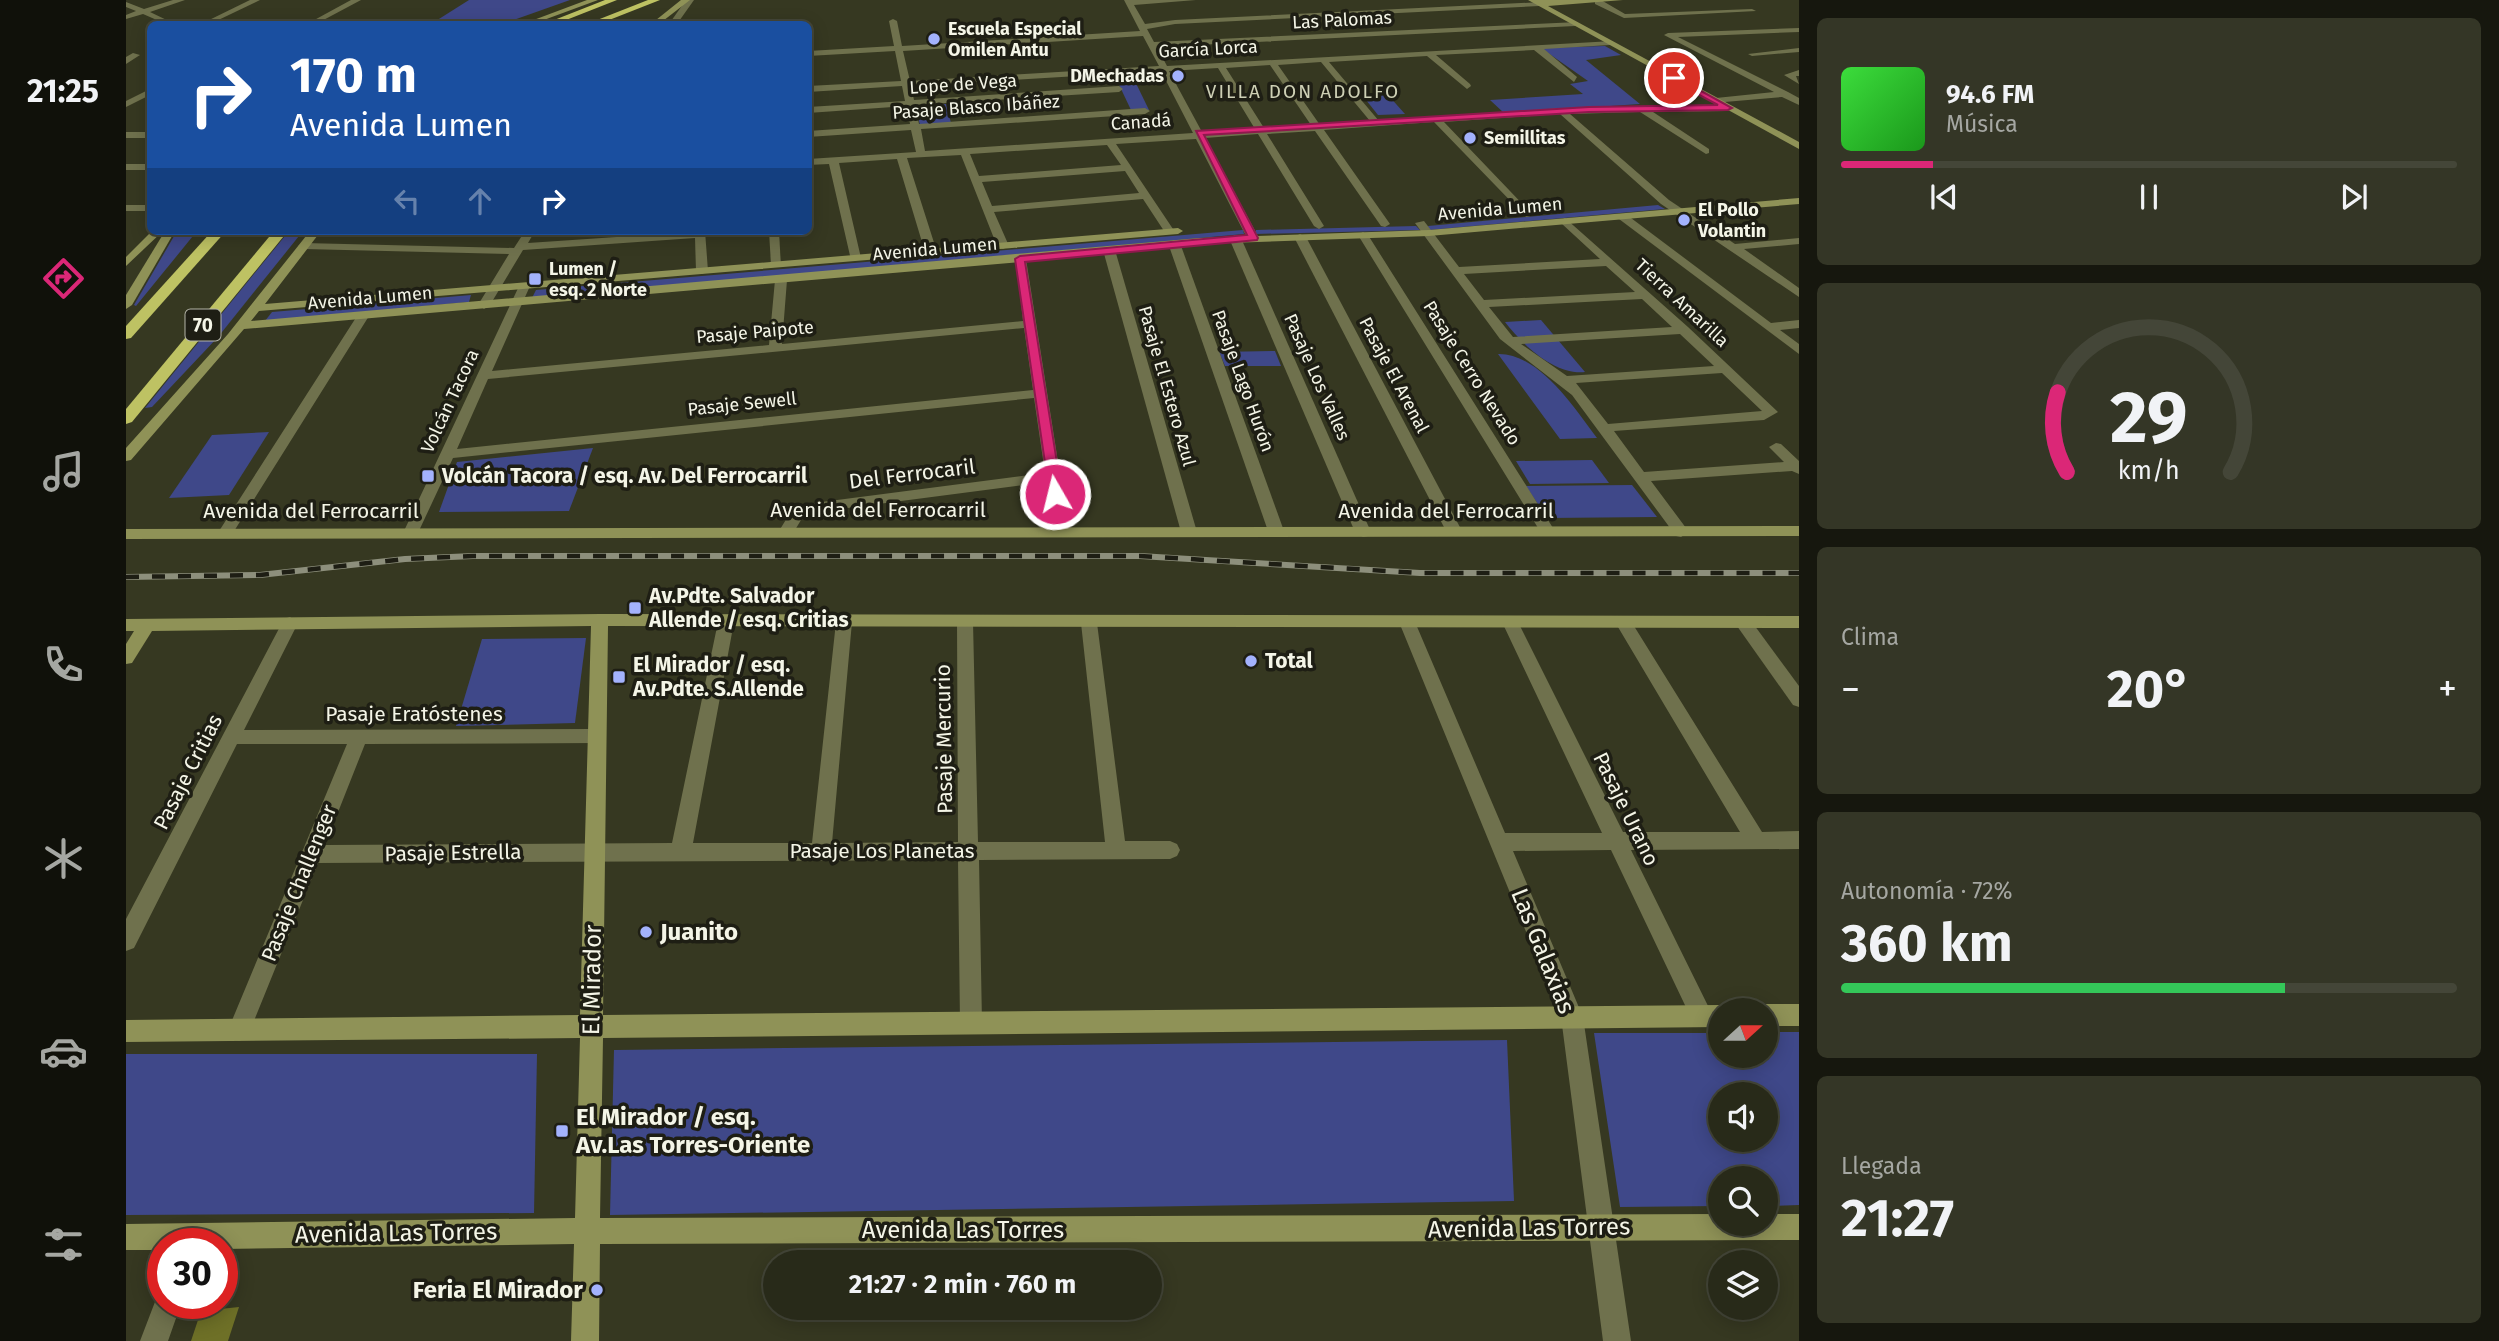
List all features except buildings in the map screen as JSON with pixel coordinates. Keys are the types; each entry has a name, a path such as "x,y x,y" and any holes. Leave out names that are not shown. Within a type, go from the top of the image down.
{"highway":[{"path":"557,21 613,0"},
{"path":"600,21 656,0"},
{"name":"70","path":"126,335 215,235"},
{"name":"70","path":"126,419 278,235"}],"street":[{"path":"126,17 181,0"},
{"path":"211,21 256,0"},
{"path":"317,21 357,0"},
{"path":"535,21 594,0"},
{"path":"659,21 688,0"},
{"path":"675,21 688,0"},
{"path":"1192,0 1129,1 1251,232"},
{"path":"812,54 1144,30 1175,22 1535,2 1619,0"},
{"path":"1598,2 1624,16 1752,11 1732,0"},
{"path":"1535,2 1799,146"},
{"path":"126,4 164,21"},
{"path":"1353,13 1378,34"},
{"path":"893,21 921,153"},
{"name":"Las Palomas","path":"1152,46 1575,23"},
{"path":"1798,31 1668,35 1799,102"},
{"name":"García Lorca","path":"812,89 1610,43"},
{"path":"1536,47 1574,79"},
{"path":"1752,54 1799,50"},
{"path":"1429,53 1467,86"},
{"path":"126,54 136,55 126,61"},
{"path":"1322,58 1376,122"},
{"path":"1271,61 1385,224"},
{"path":"1220,64 1319,226"},
{"path":"1110,70 1129,112"},
{"path":"1799,73 1787,75 1799,81"},
{"name":"Lope de Vega","path":"812,110 1119,89"},
{"path":"1716,101 1799,93"},
{"path":"129,103 147,94"},
{"path":"129,103 147,101"},
{"path":"1640,108 1706,151"},
{"name":"Canadá","path":"812,162 1435,118 1640,108 1728,108"},
{"name":"Pasaje Blasco Ibáñez","path":"812,134 1145,111"},
{"path":"1562,111 1665,202 1799,293"},
{"path":"1435,118 1526,214"},
{"path":"126,135 147,135"},
{"path":"126,148 147,136"},
{"name":"Pasaje Lago Hurón","path":"1109,140 1172,237 1276,531"},
{"path":"964,150 1003,246"},
{"path":"901,155 932,252"},
{"path":"833,160 855,258"},
{"path":"126,167 147,167"},
{"path":"976,179 1127,168"},
{"name":"Avenida Lumen","path":"241,326 1020,259 1109,250 1172,237 1235,238 1251,232 1300,237 1363,235 1526,214 1799,191"},
{"path":"988,209 1146,196"},
{"name":"Avenida Lumen","path":"255,308 1003,246 1319,226 1385,224 1424,228 1564,222 1799,201"},
{"path":"126,208 147,208"},
{"path":"1623,217 1799,350"},
{"name":"Tierra Amarilla","path":"1564,222 1684,330 1771,414 1604,428"},
{"path":"1424,228 1509,341 1565,380 1681,532"},
{"path":"126,263 154,235"},
{"path":"127,300 168,235"},
{"path":"126,457 241,326 313,235"},
{"path":"484,305 527,235"},
{"path":"303,246 518,249 669,235"},
{"path":"701,235 702,271"},
{"path":"774,235 777,265"},
{"name":"Pasaje Cerro Nevado","path":"1363,235 1548,532"},
{"name":"Pasaje El Arenal","path":"1300,237 1454,531"},
{"name":"Pasaje Los Valles","path":"1235,238 1363,531"},
{"path":"1734,247 1799,241"},
{"name":"Pasaje El Estero Azul","path":"1109,250 1189,531"},
{"path":"1020,259 1061,531"},
{"path":"1456,271 1609,262"},
{"path":"775,348 781,280"},
{"path":"1783,282 1799,281"},
{"name":"Volcán Tacora","path":"412,531 524,286"},
{"path":"1480,304 1645,295"},
{"path":"226,532 363,316"},
{"name":"Pasaje Paipote","path":"483,376 1030,324"},
{"path":"1769,327 1799,324"},
{"path":"1509,341 1684,330"},
{"path":"1565,380 1725,369"},
{"name":"Pasaje Sewell","path":"447,454 1040,393"},
{"path":"1776,447 1797,468"},
{"path":"1639,477 1797,468"},
{"name":"Del Ferrocaril","path":"787,531 795,517 814,508 1053,477"},
{"name":"Avenida del Ferrocarril","path":"126,534 412,531 1799,531"},
{"path":"126,625 600,620 1799,622"},
{"name":"El Mirador","path":"585,1341 600,620"},
{"path":"681,851 726,622"},
{"path":"821,851 844,622"},
{"name":"Pasaje Mercurio","path":"965,622 971,1023"},
{"path":"1089,622 1116,850"},
{"name":"Las Galaxias","path":"1408,622 1572,1017 1617,1341"},
{"name":"Pasaje Urano","path":"1510,622 1617,841 1708,1010"},
{"path":"1623,622 1756,840"},
{"path":"1743,622 1799,700"},
{"name":"Pasaje Critias","path":"126,942 290,623"},
{"path":"126,659 147,625"},
{"name":"Pasaje Eratóstenes","path":"231,737 597,736"},
{"name":"Pasaje Challenger","path":"239,1030 359,737"},
{"path":"1499,842 1799,840"},
{"name":"Pasaje Los Planetas","path":"595,852 1170,850"},
{"name":"Pasaje Estrella","path":"310,854 595,852"},
{"path":"1778,1015 1799,1015"},
{"path":"126,1031 1708,1016"},
{"name":"Avenida Las Torres","path":"238,1239 587,1231 1799,1227"},
{"name":"Avenida Las Torres","path":"126,1237 147,1238"},
{"path":"153,1341 162,1319"}],"shaded area":[{"path":"469,0 570,0 510,21 436,21"},
{"path":"1605,46 1621,55 1586,60 1640,104 1504,113 1490,100 1583,94 1570,84 1588,81 1541,48"},
{"path":"1130,71 1149,110 1131,110 1113,72"},
{"path":"1362,95 1388,95 1405,114 1378,115"},
{"path":"946,104 951,123 920,125 915,106"},
{"path":"1658,205 1665,209 1429,230 1428,226"},
{"path":"1416,226 1420,230 1255,234 1256,230"},
{"path":"1243,230 1244,234 532,298 536,290"},
{"path":"175,235 194,235 136,306 134,305"},
{"path":"286,235 300,235 218,337 152,407 145,408"},
{"path":"471,295 469,302 265,321 272,312"},
{"path":"1541,320 1585,372 1573,372 1551,364 1530,349 1505,322"},
{"path":"1275,351 1281,366 1225,366 1219,352"},
{"path":"1498,354 1513,356 1542,372 1567,398 1597,438 1560,439"},
{"path":"269,432 229,495 169,498 212,435"},
{"path":"593,448 569,511 439,512 457,462"},
{"path":"1592,460 1609,483 1530,484 1516,461"},
{"path":"1632,485 1657,517 1547,518 1526,486"},
{"path":"586,638 575,723 456,726 482,639"},
{"path":"1778,1032 1799,1032 1799,1205 1778,1206 1778,1166 1708,1166 1708,1206 1620,1207 1594,1033 1708,1033 1708,1068 1778,1068"},
{"path":"1507,1040 1514,1201 610,1215 614,1050"},
{"path":"126,1054 537,1054 534,1213 126,1215"}],"railway":[{"path":"126,577 260,575 405,559 473,556 1140,556 1420,573 1799,573"}],"place":[{"name":"Escuela Especial Omilen Antu","path":"934,39"},
{"name":"DMechadas","path":"1178,76"},
{"name":"Semillitas","path":"1470,138"},
{"name":"El Pollo Volantin","path":"1684,220"},
{"name":"Lumen / esq. 2 Norte","path":"535,279"},
{"name":"Volcán Tacora / esq. Av. Del Ferrocarril","path":"428,476"},
{"name":"Av.Pdte. Salvador Allende / esq. Critias","path":"635,608"},
{"name":"Total","path":"1251,661"},
{"name":"El Mirador / esq. Av.Pdte. S.Allende","path":"619,677"},
{"name":"Juanito","path":"646,932"},
{"name":"El Mirador / esq. Av.Las Torres-Oriente","path":"562,1131"},
{"name":"Feria El Mirador","path":"597,1290"}],"district":[{"name":"VILLA DON ADOLFO","path":"1303,91"}],"route":[{"path":"1055,494 1020,259 1253,238 1199,133 1589,109 1728,108 1674,78"}]}
